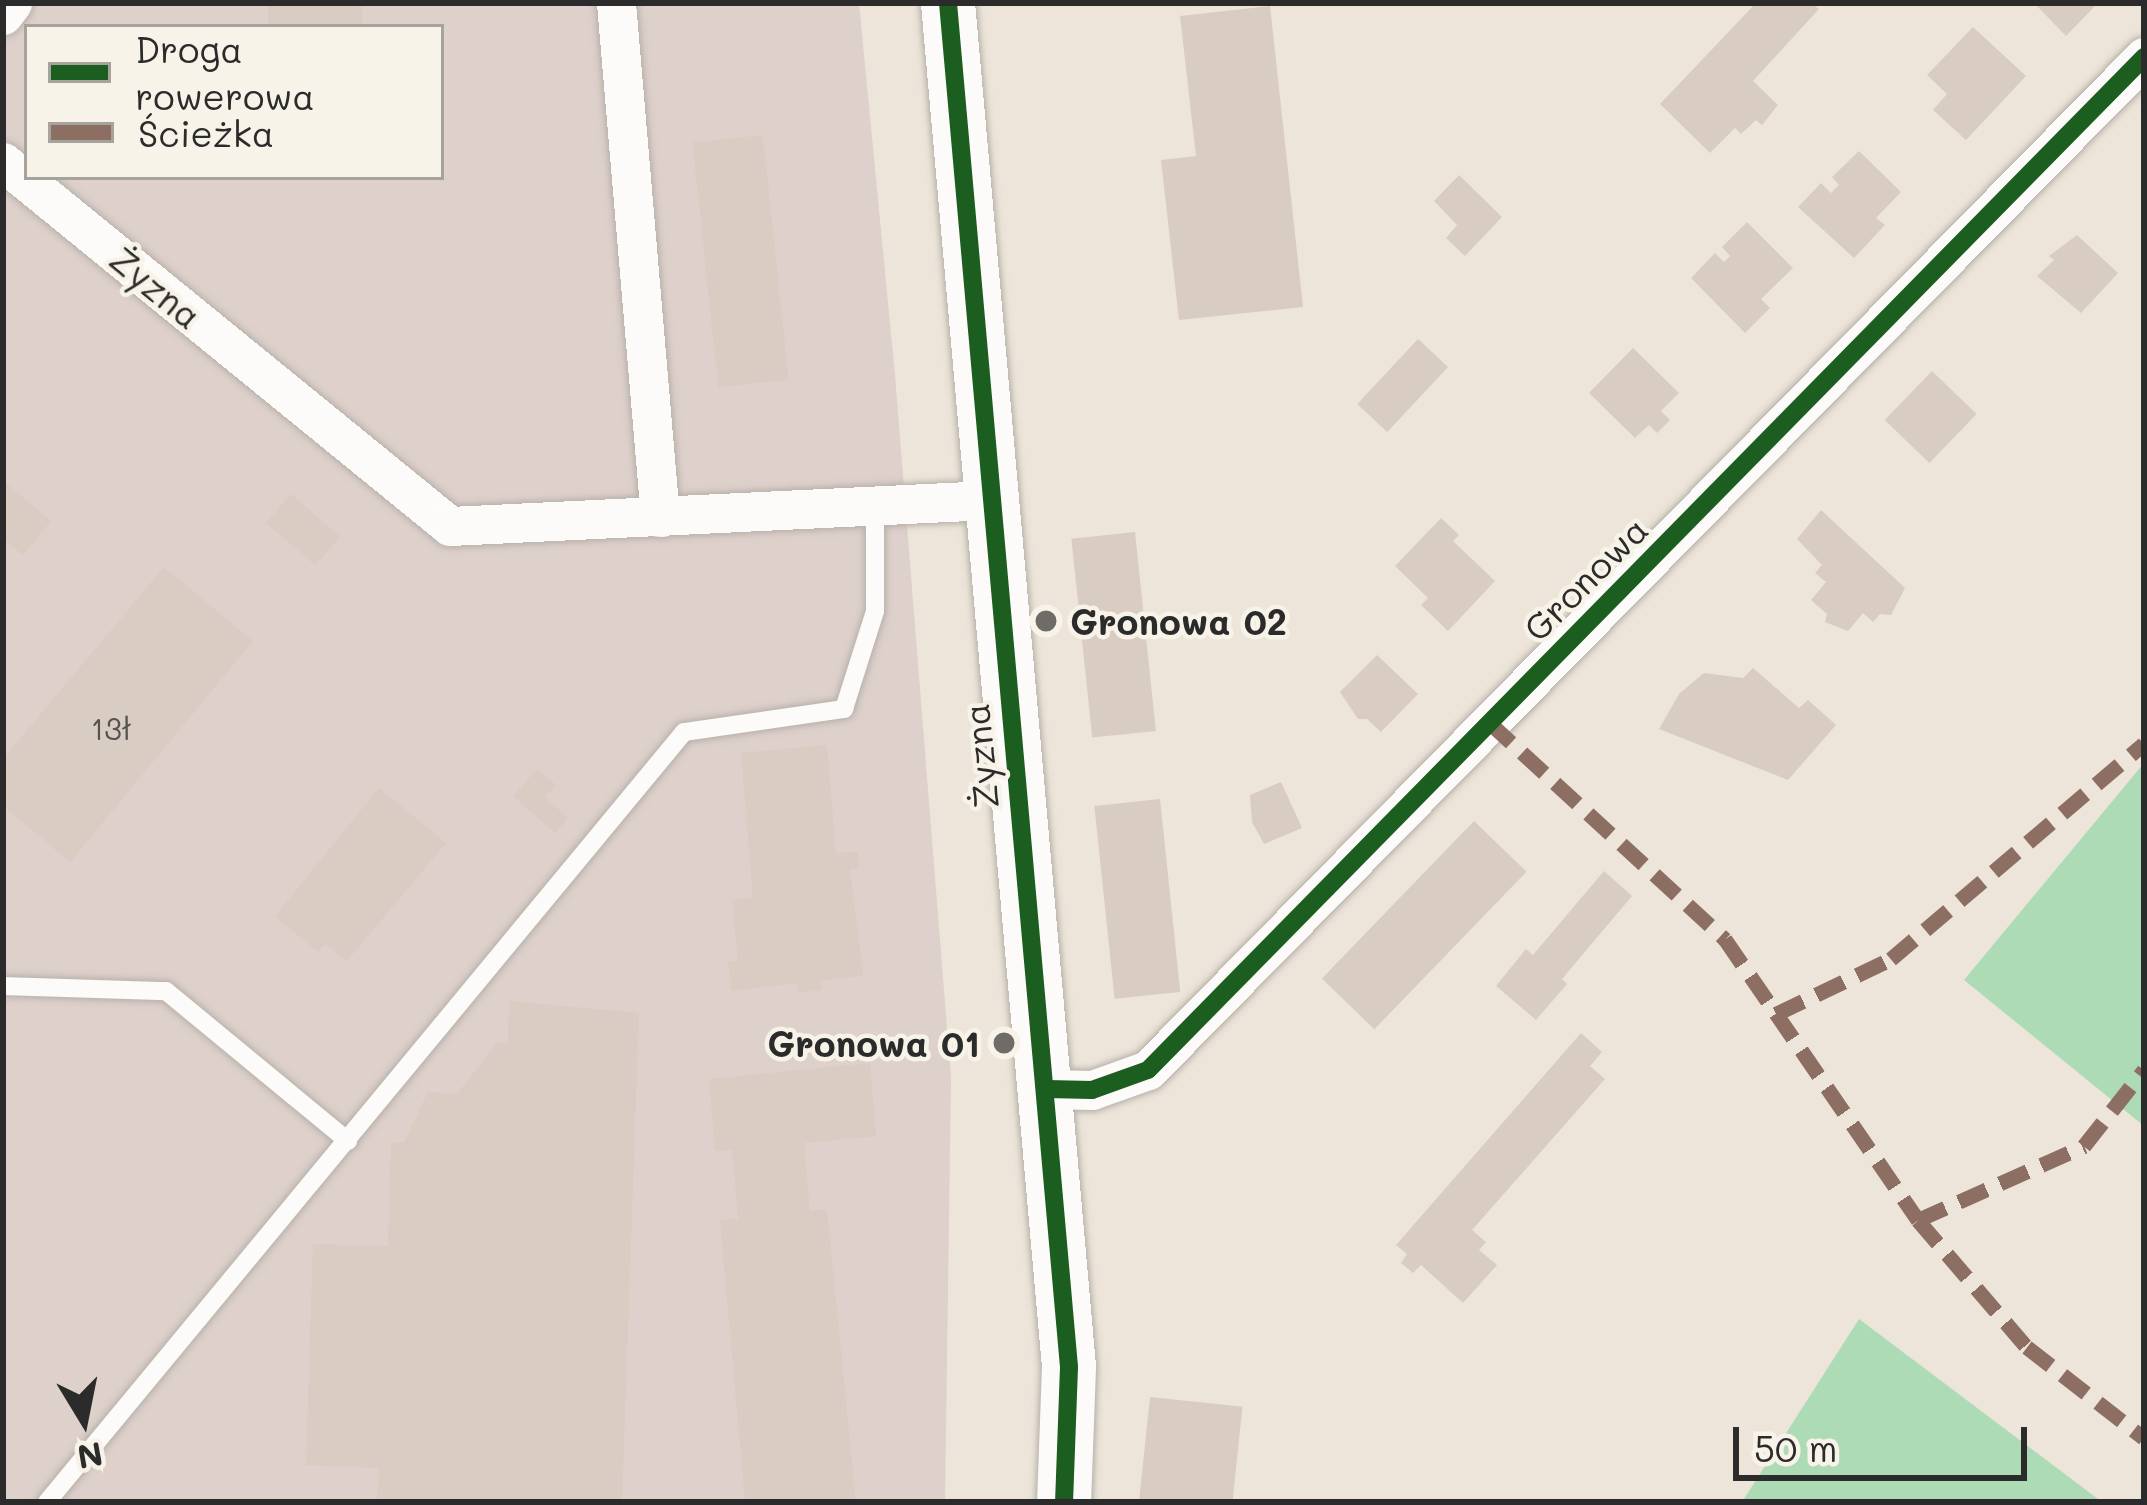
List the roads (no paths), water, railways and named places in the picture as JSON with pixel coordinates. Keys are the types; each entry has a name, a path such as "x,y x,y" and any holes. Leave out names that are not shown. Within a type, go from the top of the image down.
{"street":[{"path":"3,14 13,3"},
{"path":"616,3 660,517"},
{"name":"Żyzna","path":"948,3 1070,1367 1064,1502"},
{"name":"Gronowa","path":"1046,1089 1091,1090 1148,1070 2144,58"},
{"name":"Żyzna","path":"25,180 450,526 989,500"}],"lane":[{"path":"47,1502 684,732 844,709 875,611 874,509"},
{"path":"3,986 166,991 347,1141"}],"place":[{"name":"Gronowa 02","path":"1046,621"},
{"name":"Gronowa 01","path":"1004,1043"}]}
